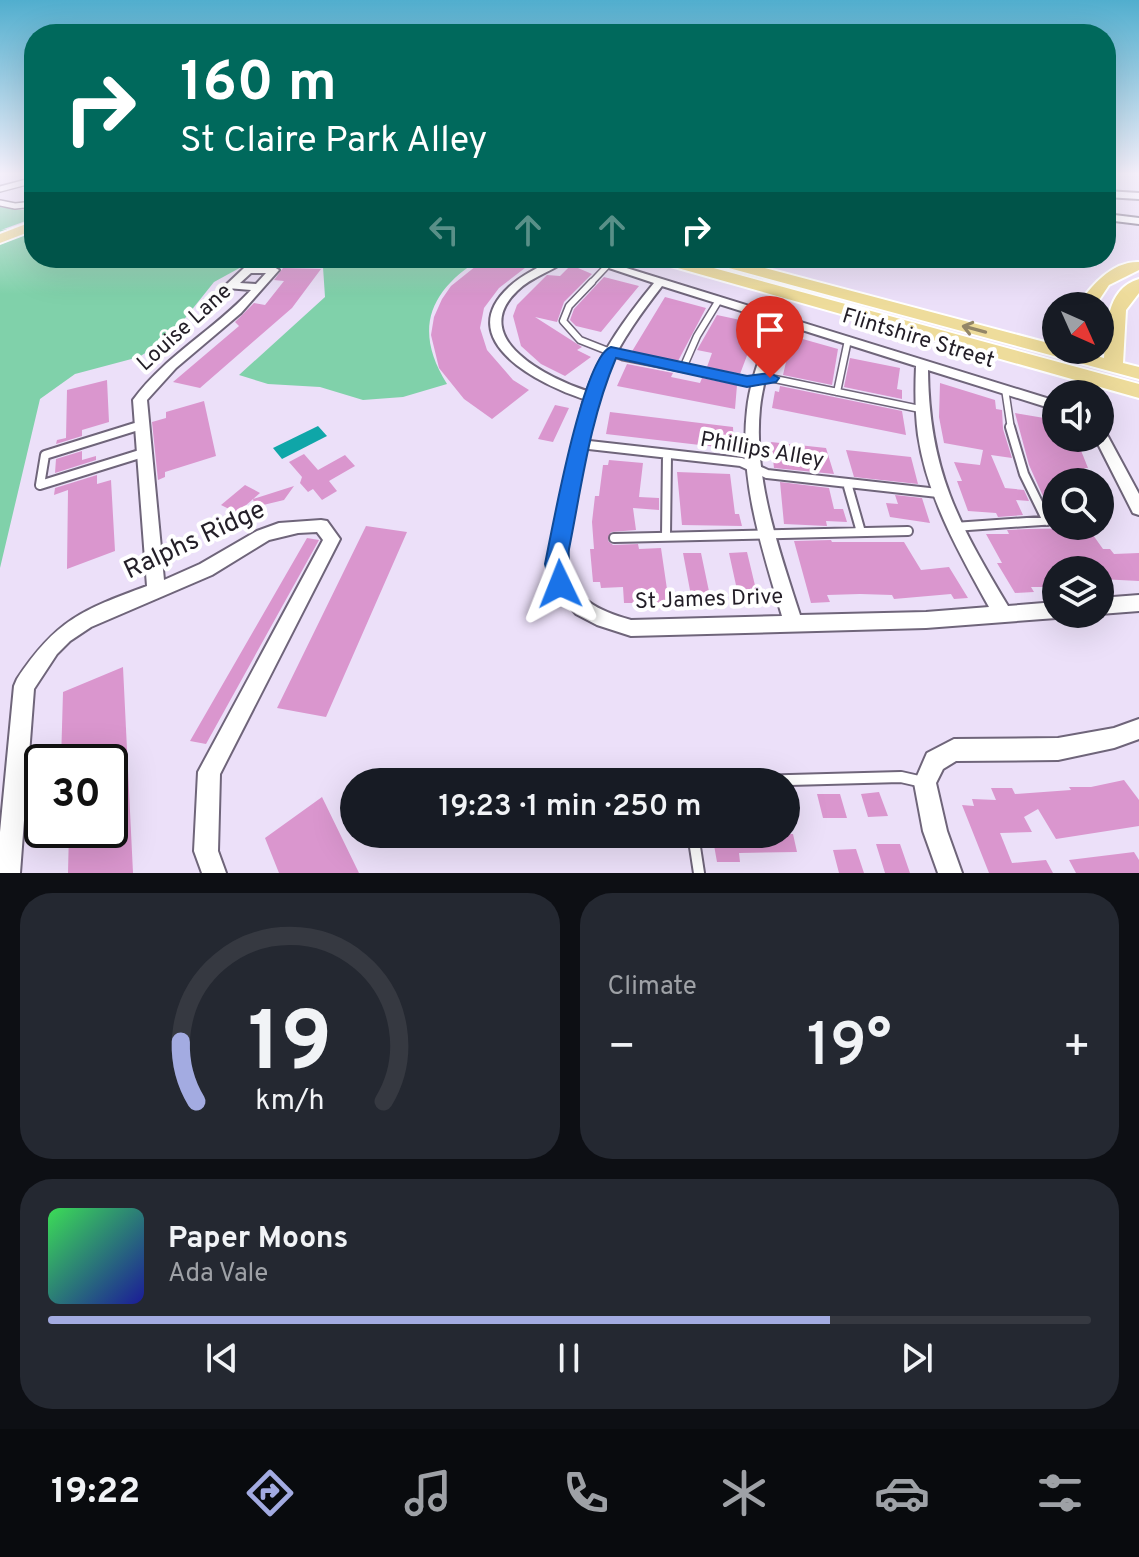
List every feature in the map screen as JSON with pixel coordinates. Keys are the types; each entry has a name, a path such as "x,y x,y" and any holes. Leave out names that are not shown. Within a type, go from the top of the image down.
{"main road":[{"path":"0,230 24,222"},
{"path":"0,239 24,229"},
{"path":"701,268 1139,373"},
{"path":"747,268 1042,346"},
{"path":"1104,365 1117,310 1138,272"},
{"path":"1093,292 1103,282 1138,272"},
{"path":"1110,292 1114,285 1138,272"},
{"path":"1104,365 1139,391"}],"street":[{"path":"1116,219 1139,221"},
{"path":"547,268 519,283 500,306 497,325 504,346 525,368 554,385 591,397"},
{"name":"Flintshire Street","path":"617,268 1042,401"},
{"name":"St James Drive","path":"660,282 631,317 591,397 556,564 560,584 574,602 599,620 631,628 926,620 1042,611"},
{"name":"Louise Lane","path":"156,590 140,400 153,381 235,313 258,287"},
{"path":"779,319 759,379 754,420 755,468 766,534 793,622"},
{"path":"922,364 920,409 938,493 953,527 1003,614"},
{"path":"1111,452 1133,490 1139,509"},
{"name":"Ralphs Ridge","path":"8,873 24,686 41,659 70,630 156,590 192,577 247,541 292,525 321,526 332,539 209,772 206,851 214,873"},
{"path":"1114,605 1139,603"},
{"path":"950,873 935,831 925,783 935,761 954,750 1058,749 1114,738 1139,729"}],"lane":[{"path":"605,268 569,306 563,321 580,340 611,352 747,381 770,378 920,409"},
{"path":"683,368 697,336 719,300"},
{"path":"837,392 848,340"},
{"path":"1005,389 1007,420 1016,456 1042,504"},
{"path":"142,425 45,455 40,485 143,453"},
{"name":"Phillips Alley","path":"580,444 741,462 767,474 938,493"},
{"path":"666,536 667,455"},
{"path":"847,483 861,532"},
{"path":"953,527 1042,522"},
{"path":"614,538 908,531"},
{"path":"800,780 901,777 925,783"},
{"path":"695,848 699,873"}],"shaded area":[{"path":"0,213 24,213 24,222 1,230 24,227 24,268 240,268 214,282 170,337 139,357 75,374 40,399 0,568"},
{"path":"323,268 467,268 439,298 429,329 431,346 447,384 403,397 363,400 320,387 268,384 239,375 325,297"},
{"path":"318,426 327,436 282,459 273,448"}],"building":[{"path":"283,268 321,269 292,308 200,388 173,382 239,326 235,322 254,303 265,305 284,281 274,280"},
{"path":"474,268 525,268 499,288 484,308 480,328 487,350 513,380 529,390 492,419 464,399 439,368 431,335 434,317 451,286"},
{"path":"568,268 578,268 592,274 564,302 557,322 535,317 582,347 577,350 591,357 565,376 541,364 521,346 513,316 517,305 547,275 560,276"},
{"path":"604,277 639,286 601,332 576,326 570,320 574,309"},
{"path":"665,297 706,308 678,361 631,353"},
{"path":"717,315 759,324 740,374 707,367 712,353 697,350"},
{"path":"792,336 838,349 832,385 783,375"},
{"path":"850,358 900,368 897,389 902,390 902,399 844,387"},
{"path":"627,364 673,373 671,377 700,383 702,378 737,385 735,409 617,386"},
{"path":"107,380 109,422 82,430 82,436 56,444 57,440 66,438 67,390"},
{"path":"940,383 995,400 996,409 1002,410 1003,429 1012,458 991,455 1005,488 1024,490 1029,501 1016,500 1023,515 998,517 996,513 968,511 957,481 962,481 954,462 980,465 983,450 944,443 939,417"},
{"path":"780,386 902,411 906,435 772,408 775,391 779,392"},
{"path":"204,401 216,456 165,472 165,477 158,480 152,422 166,418 166,412"},
{"path":"555,405 569,408 553,442 538,439"},
{"path":"610,412 733,427 734,449 606,434"},
{"path":"1015,413 1042,418 1042,452 1082,452 1088,468 1042,468 1042,494 1029,465"},
{"path":"771,442 826,448 834,474 774,468"},
{"path":"846,450 911,457 918,484 854,477"},
{"path":"82,451 82,460 96,456 96,460 55,473 56,459"},
{"path":"304,454 318,470 345,455 355,466 329,481 337,491 322,500 313,489 308,492 300,483 302,477 289,462"},
{"path":"609,460 643,463 639,497 659,498 659,510 633,508 636,530 611,532 608,541 613,545 638,544 639,549 661,548 669,603 624,603 623,587 601,588 600,582 593,582 590,549 594,549 592,522 595,496 599,496 603,465 608,465"},
{"path":"677,472 730,474 735,514 739,514 742,526 682,525"},
{"path":"97,475 97,484 111,480 115,551 67,569 68,490 54,495 55,488"},
{"path":"780,482 829,488 834,509 843,509 847,522 826,521 827,526 784,524"},
{"path":"245,485 260,493 237,513 221,505"},
{"path":"294,486 284,500 255,507 253,499"},
{"path":"895,495 922,498 930,523 890,517 886,503 898,504"},
{"path":"366,526 407,532 326,717 277,708"},
{"path":"1042,529 1042,540 1097,540 1103,549 1110,549 1114,554 1139,553 1139,581 1114,580 1114,556 1042,556 1042,587 1031,587 1034,592 1015,593 997,563 1002,563 986,534 1009,534 1007,530"},
{"path":"307,538 319,540 206,744 190,741"},
{"path":"794,541 904,542 921,570 949,567 968,598 954,599 951,594 894,599 892,595 827,595 830,602 811,603"},
{"path":"747,552 758,598 739,599 729,553"},
{"path":"683,553 701,553 711,601 692,601"},
{"path":"123,667 127,744 62,744 63,692"},
{"path":"128,770 133,873 68,873 69,848 128,848"},
{"path":"1124,780 1139,800 1139,826 1056,839 1038,809 1024,817 1032,832 1000,833 1012,863 1046,860 1053,873 989,873 962,805 974,806 972,799 996,800 991,788 1012,788 1015,794 1071,790 1069,787 1091,787"},
{"path":"879,792 888,816 868,817 861,794"},
{"path":"817,794 840,794 847,818 823,818"},
{"path":"322,797 340,834 340,848 347,848 359,873 279,873 265,838"},
{"path":"876,844 900,844 910,873 885,873"},
{"path":"714,848 796,848 797,852 739,853 740,862 717,862"},
{"path":"856,849 864,873 839,873 833,850"},
{"path":"1134,852 1139,860 1139,873 1076,873 1069,860"}],"route":[{"path":"560,584 556,564 580,444 591,397 611,352 747,381 770,378"}]}
